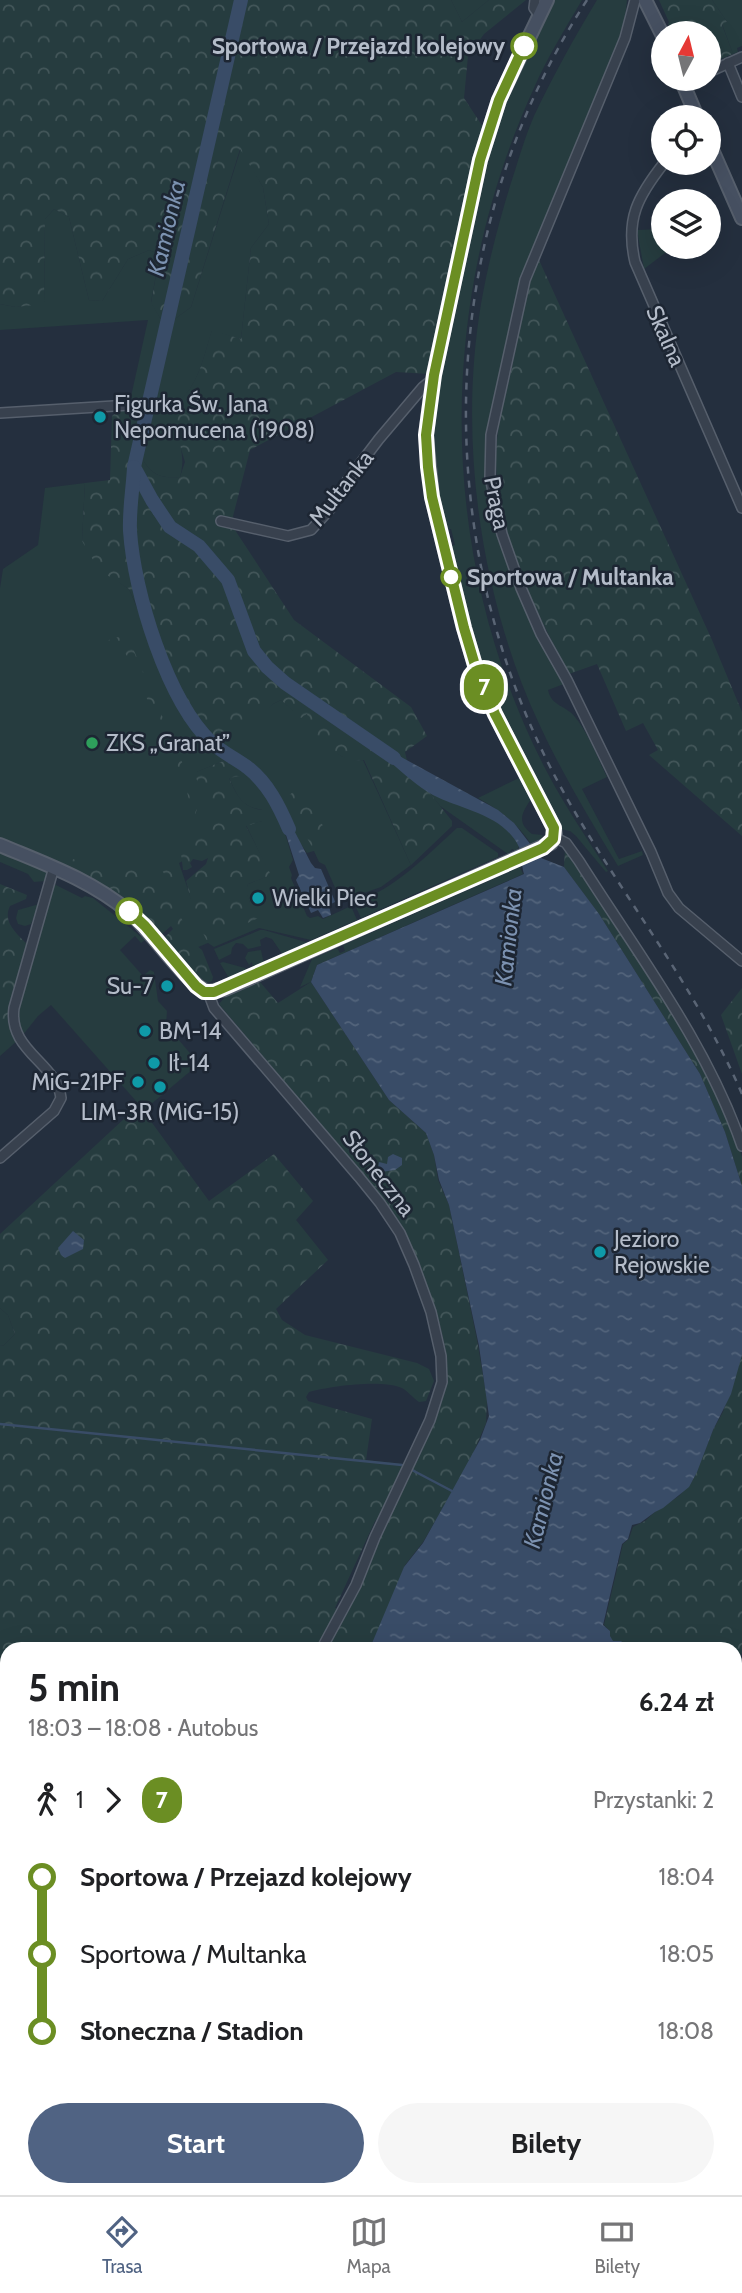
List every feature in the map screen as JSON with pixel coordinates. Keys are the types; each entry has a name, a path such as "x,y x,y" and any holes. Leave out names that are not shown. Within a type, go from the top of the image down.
{"street":[{"path":"535,0 534,8 539,15"},
{"path":"208,992 235,985 543,848 551,843 554,835 554,828 495,714 477,672 432,497 426,435 433,379 480,160 499,100 547,0"},
{"name":"Praga","path":"635,0 625,38 525,280 491,435 490,477 502,534 521,588 541,634 567,680 645,839 668,893 679,908 742,961"},
{"path":"645,0 656,21"},
{"path":"721,67 742,57"},
{"path":"728,64 742,97"},
{"path":"721,170 742,218"},
{"name":"Skalna","path":"654,175 636,207 631,230 632,249 640,276 742,508"},
{"name":"Multanka","path":"221,521 288,536 311,530 331,508 347,481 379,439 433,379"},
{"path":"0,413 130,405"},
{"path":"554,835 566,843 579,861 686,1027 722,1095 742,1146"},
{"name":"Słoneczna","path":"0,845 95,887 145,926 196,986 208,992 214,1008 359,1177 400,1233 430,1309 441,1356 442,1381 430,1420 375,1537 356,1585 325,1642"},
{"path":"0,1158 54,1111 61,1098 56,1084 17,1035 13,1021 14,1008 54,867"}],"green space":[{"path":"0,0 451,0 462,22 489,0 526,0 484,34 468,56 464,98 483,127 429,374 396,372 250,450 231,524 294,620 411,707 427,736 405,752 411,778 429,792 452,821 452,826 411,865 364,760 350,761 312,739 307,714 301,718 281,700 273,704 236,741 221,748 212,742 187,714 129,589 99,570 82,541 85,483 110,480 112,416 116,413 128,410 144,417 137,450 141,457 158,475 180,477 185,462 173,422 174,405 195,381 212,330 241,339 251,248 269,224 263,187 240,149 191,307 165,326 151,303 160,254 149,250 128,259 102,301 89,300 69,217 54,209 45,219 44,304 16,307 0,304"},
{"path":"451,0 489,0 462,22"},
{"path":"551,0 582,0 539,77 502,171 479,256 465,343 462,432 468,519 484,606 511,691 547,772 608,871 606,872 576,836 570,831 560,829 511,737 474,649 448,546 455,545 451,529 444,530 430,435 442,355 494,127 526,52 530,53 534,45 531,43"},
{"path":"597,0 627,0 625,19 617,47 521,287 492,417 490,491 534,626 564,684 548,690 550,695 580,723 607,777 582,789 619,859 642,851 643,855 618,866 554,754 532,708 506,639 484,545 473,448 475,351 481,304 501,215 534,116"},
{"path":"659,0 712,0 727,22 722,25 733,54 721,59 721,21 669,21"},
{"path":"712,0 742,0 742,46 737,48 738,52 733,54 722,24 727,22"},
{"path":"241,148 263,187 269,224 251,248 241,339 212,331 195,381 174,406 182,458 180,477 164,477 149,468 137,450 144,418 128,410 148,320 0,330 0,304 16,307 44,303 45,219 54,209 69,217 89,300 102,301 128,259 149,250 160,254 151,302 165,326 191,307"},
{"path":"651,229 651,259 657,259 644,269 637,230"},
{"path":"539,260 712,640 742,712 742,836 649,755 658,750 643,723 626,731 597,664 569,674 520,573 504,519 496,450 523,308"},
{"path":"85,483 82,541 120,583 129,589 166,676 178,697 190,717 221,748 281,700 301,717 307,714 323,739 336,752 353,760 363,760 411,865 381,887 341,901 325,865 319,862 314,851 307,853 279,813 293,860 289,867 291,878 307,916 323,919 351,906 357,920 311,940 259,928 214,947 208,943 179,955 166,940 179,929 171,921 159,932 123,898 87,875 0,838 0,588 3,569 38,545 45,488","holes":["238,755 229,778 244,803 262,810 262,821 246,825 270,875 248,884 245,891 250,903 195,910 179,863 228,837 197,772"]},
{"path":"115,637 124,638 132,646 197,797 197,809 192,824 189,824 191,808 184,780 129,659 121,647 104,650 109,640"},
{"path":"238,755 245,761 246,775 229,778 241,800 255,809 262,810 262,821 246,826 271,875 248,884 246,891 250,903 261,917 207,941 196,919 186,881 206,864 208,858 202,861 193,859 190,863 192,867 183,870 181,853 214,814 208,807 194,773"},
{"path":"521,777 531,799 523,813 522,821 532,834 543,835 540,841 532,845 508,818 478,798"},
{"path":"305,786 331,844 320,852 314,851 290,806 288,796"},
{"path":"429,792 479,811 502,826 520,845 516,851 512,849 508,854 440,806"},
{"path":"457,828 462,828 498,853 498,857 361,918 354,903 396,881"},
{"path":"565,849 699,1056 734,1130 742,1157 742,1186 725,1132 700,1074 599,914 564,867"},
{"path":"0,850 47,871 46,881 34,882 28,874 0,862"},
{"path":"68,857 103,865 140,860 145,865 152,865 196,945 202,950 213,977 212,981 207,983 193,972 165,937 173,929 171,926 162,934 141,912 118,894 66,865 70,863"},
{"path":"168,859 177,893 176,894 159,865"},
{"path":"520,867 523,874 317,965 311,982 300,987 312,959 337,948 340,953 345,951 343,945"},
{"path":"52,883 82,898 93,898 145,940 141,943 135,936 120,950 143,976 150,970 154,972 158,1001 167,1011 165,1039 178,1039 199,1064 144,1110 51,1005 22,1036 18,1030 18,1008"},
{"path":"0,884 27,895 26,899 10,906 8,912 12,927 28,945 9,1020 0,1020"},
{"path":"39,904 31,924 18,924 18,910"},
{"path":"260,930 309,943 283,955 272,939 266,937 260,940 261,946 248,949 243,944 236,943 231,954 219,960 214,949"},
{"path":"261,950 264,964 253,968 252,962 249,965 245,958 248,952"},
{"path":"220,963 245,968 247,971 229,978"},
{"path":"260,982 278,1003 311,982 389,1100 426,1133 434,1155 438,1180 449,1205 477,1340 487,1399 486,1423 469,1463 423,1542 405,1565 372,1642 0,1642 0,1345 3,1346 15,1334 8,1315 0,1308 0,1234 139,1105 209,1201 274,1154 313,1201 296,1220 328,1260 276,1309 282,1320 305,1335 417,1363 429,1369 434,1381 426,1401 419,1402 402,1388 382,1384 330,1388 309,1392 306,1397 308,1401 372,1419 366,1460 403,1464 382,1514 375,1521 335,1608 345,1611 440,1407 446,1385 447,1364 443,1340 428,1289 406,1240 383,1199 219,1004 226,996"},
{"path":"742,988 742,1074 721,1015"},
{"path":"0,1020 9,1020 12,1034 17,1041 0,1056"},
{"path":"0,1308 8,1315 15,1334 3,1346 0,1345"},
{"path":"742,1355 742,1642 609,1642 610,1631 604,1625 623,1544 629,1539 633,1527 679,1496 693,1480 723,1412"}],"water":[{"name":"Jezioro Rejowskie","path":"381,746 498,810 514,823 541,858 564,867 599,914 700,1074 725,1132 742,1186 742,1355 731,1394 689,1487 663,1508 632,1525 628,1539 622,1544 603,1625 610,1631 613,1641 622,1642 373,1642 404,1567 423,1543 480,1440 489,1416 479,1346 449,1205 426,1133 389,1100 311,982 317,965 524,874 519,847 503,827 481,814 426,791 377,751"},
{"path":"284,811 311,863 315,868 321,869 335,902 329,905 331,915 323,918 318,910 311,913 296,880 299,875 279,813"},
{"path":"393,1154 402,1158 402,1165 395,1170 381,1172 378,1169 379,1162 387,1164 388,1157"},
{"path":"73,1231 84,1240 83,1249 65,1258 58,1248"}],"waterway":[{"name":"Kamionka","path":"241,0 134,467 170,527 199,546 228,580 254,651 267,667 285,683 394,758"},
{"name":"Kamionka","path":"134,467 130,523 133,556 146,614 167,674 181,701 212,743 261,780 277,803 289,829"},
{"path":"0,1424 402,1465"},
{"path":"412,1470 452,1491"}],"railway":[{"path":"587,0 537,91 500,186 476,286 466,387 470,489 486,589 515,688 558,782 604,860 678,974 723,1053 742,1094"}],"bus line":[{"name":"7","path":"129,911 196,986 204,992 214,992 543,848 553,839 554,828 495,714 477,672 432,497 426,435 434,375 480,160 499,100 524,46"}],"place":[{"name":"Sportowa / Przejazd kolejowy","path":"524,46"},
{"name":"Figurka Św. Jana Nepomucena (1908)","path":"100,417"},
{"name":"Sportowa / Multanka","path":"451,577"},
{"name":"ZKS „Granat”","path":"92,743"},
{"name":"Wielki Piec","path":"258,898"},
{"name":"Su-7","path":"167,986"},
{"name":"BM-14","path":"145,1031"},
{"name":"Ił-14","path":"154,1063"},
{"name":"MiG-21PF","path":"138,1082"},
{"name":"LIM-3R (MiG-15)","path":"160,1087"},
{"name":"Jezioro Rejowskie","path":"600,1252"}]}
